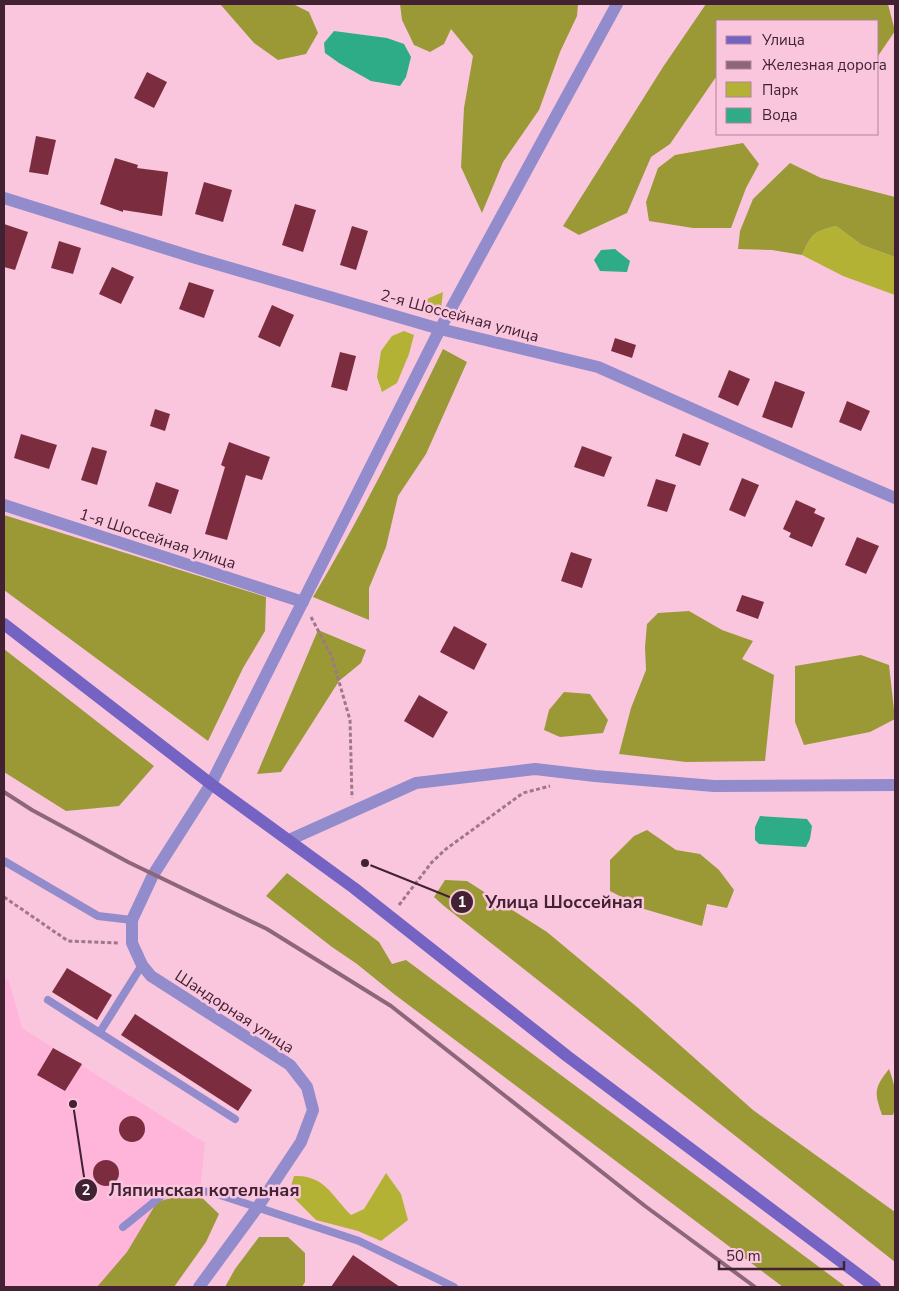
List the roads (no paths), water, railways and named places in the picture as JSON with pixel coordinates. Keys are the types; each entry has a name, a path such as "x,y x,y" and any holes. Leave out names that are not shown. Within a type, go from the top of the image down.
{"main road":[{"path":"4,624 211,784 391,916 567,1056 875,1287"}],"street":[{"name":"Шандорная улица","path":"198,1287 257,1208 302,1142 312,1110 307,1087 290,1065 151,976 142,965 132,943 132,920 153,875 211,784 440,329 617,4"},
{"name":"2-я Шоссейная улица","path":"4,198 196,258 440,329 598,367 895,498"},
{"name":"1-я Шоссейная улица","path":"4,505 303,602"},
{"path":"289,840 416,783 535,769 714,786 895,785"}],"lane":[{"path":"4,861 98,916 132,920"},
{"path":"100,1032 142,965"},
{"path":"48,1000 235,1119"},
{"path":"123,1227 170,1189 211,1192 359,1242 454,1287"}],"water":[{"path":"334,31 387,38 404,44 411,57 406,77 400,86 371,81 325,53 324,43"},
{"path":"615,249 630,261 627,272 600,271 594,260 601,250"},
{"path":"760,816 807,819 812,826 810,839 806,847 759,844 755,840 755,827"}],"railway":[{"path":"4,792 32,810 128,862 267,929 391,1006 645,1206 755,1287"}],"place":[{"name":"Улица Шоссейная","path":"365,863"},
{"name":"Ляпинская котельная","path":"73,1104"}]}
